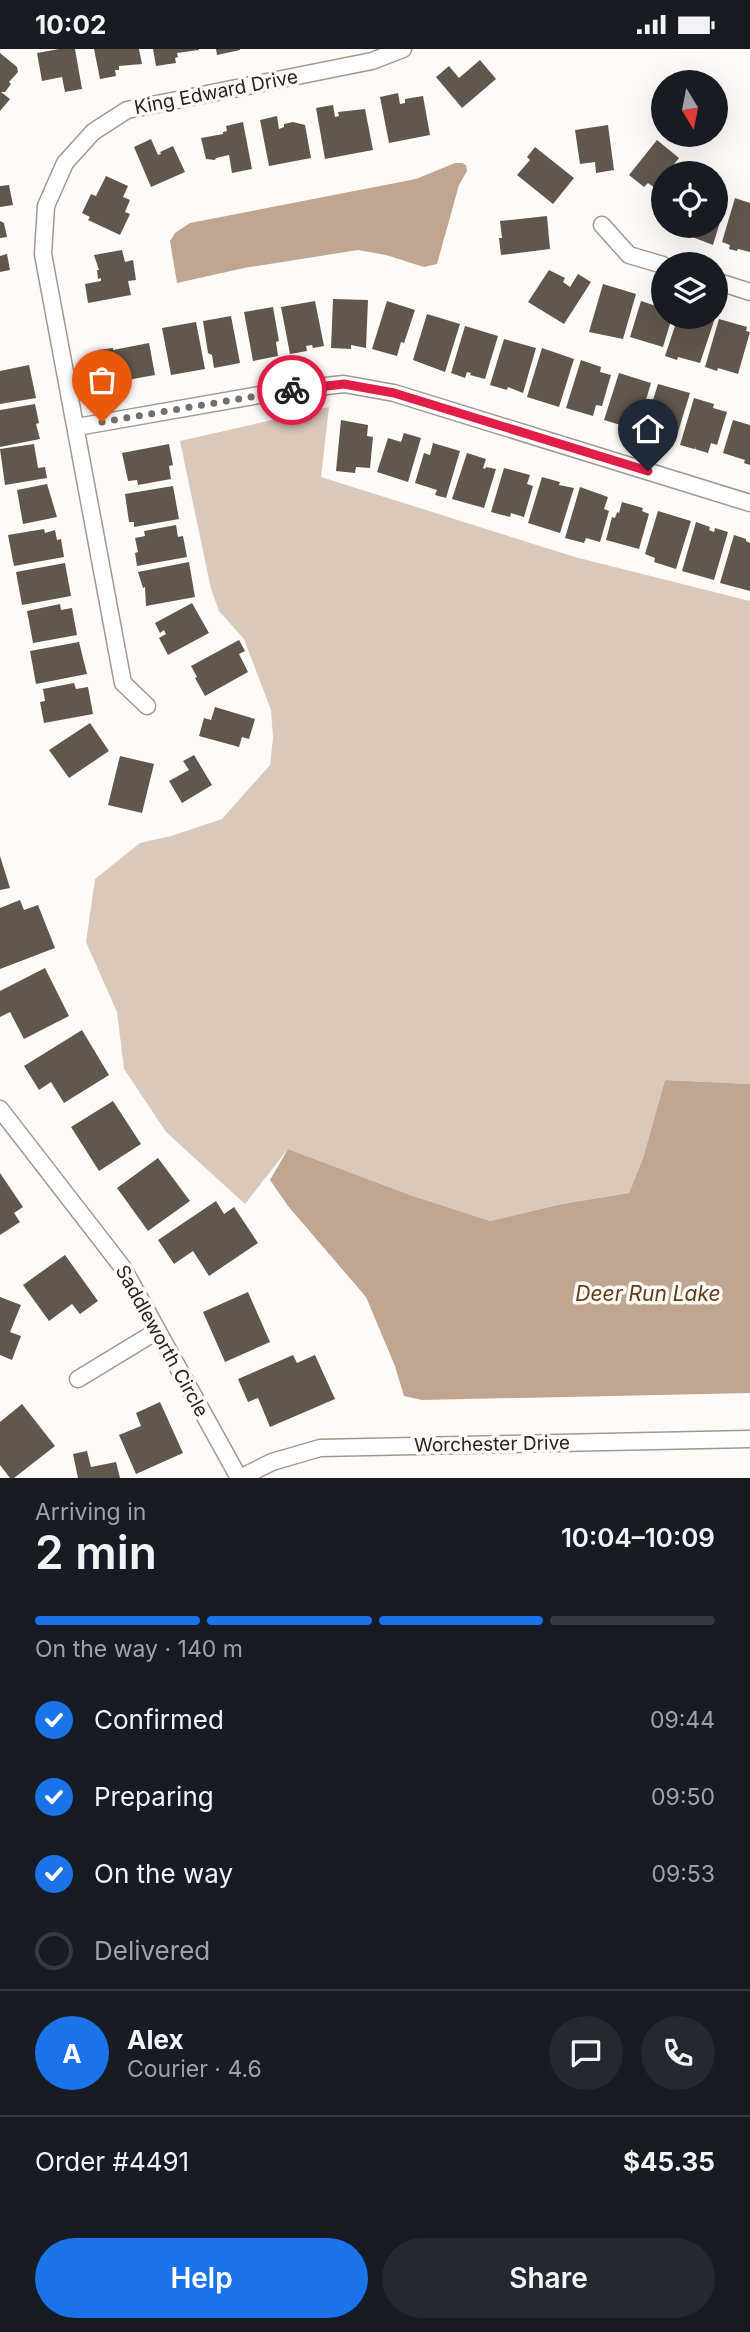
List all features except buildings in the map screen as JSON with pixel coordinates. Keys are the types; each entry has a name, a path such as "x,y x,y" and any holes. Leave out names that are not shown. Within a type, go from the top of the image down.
{"street":[{"name":"King Edward Drive","path":"147,706 123,683 43,254 46,207 72,152 93,132 127,110 372,61 403,49"},
{"path":"602,225 629,255 651,261"},
{"path":"728,285 750,292"},
{"path":"76,427 282,391 344,384 394,393 750,502"},
{"name":"Saddleworth Circle","path":"0,1109 123,1268 239,1478"},
{"path":"78,1379 157,1331"},
{"name":"Worchester Drive","path":"239,1478 272,1462 320,1448 750,1439"}],"shaded area":[{"path":"329,407 321,477 575,557 750,601 750,1084 665,1080 643,1158 629,1193 562,1204 490,1221 410,1195 288,1149 245,1204 166,1132 124,1069 117,1012 86,942 95,879 140,843 222,819 270,765 273,738 271,710 244,639 219,611 211,589 180,441"}],"water":[{"path":"455,163 466,165 467,171 459,185 437,264 424,267 386,255 358,250 244,268 177,283 170,241 175,233 190,223 416,179"},
{"name":"Deer Run Lake","path":"665,1080 750,1084 750,1393 422,1400 404,1396 395,1366 366,1297 288,1206 270,1180 288,1149 410,1195 490,1221 562,1204 629,1193 643,1158"}],"way so far":[{"path":"102,422 292,390"}],"route":[{"path":"292,390 344,384 394,393 648,471"}]}
